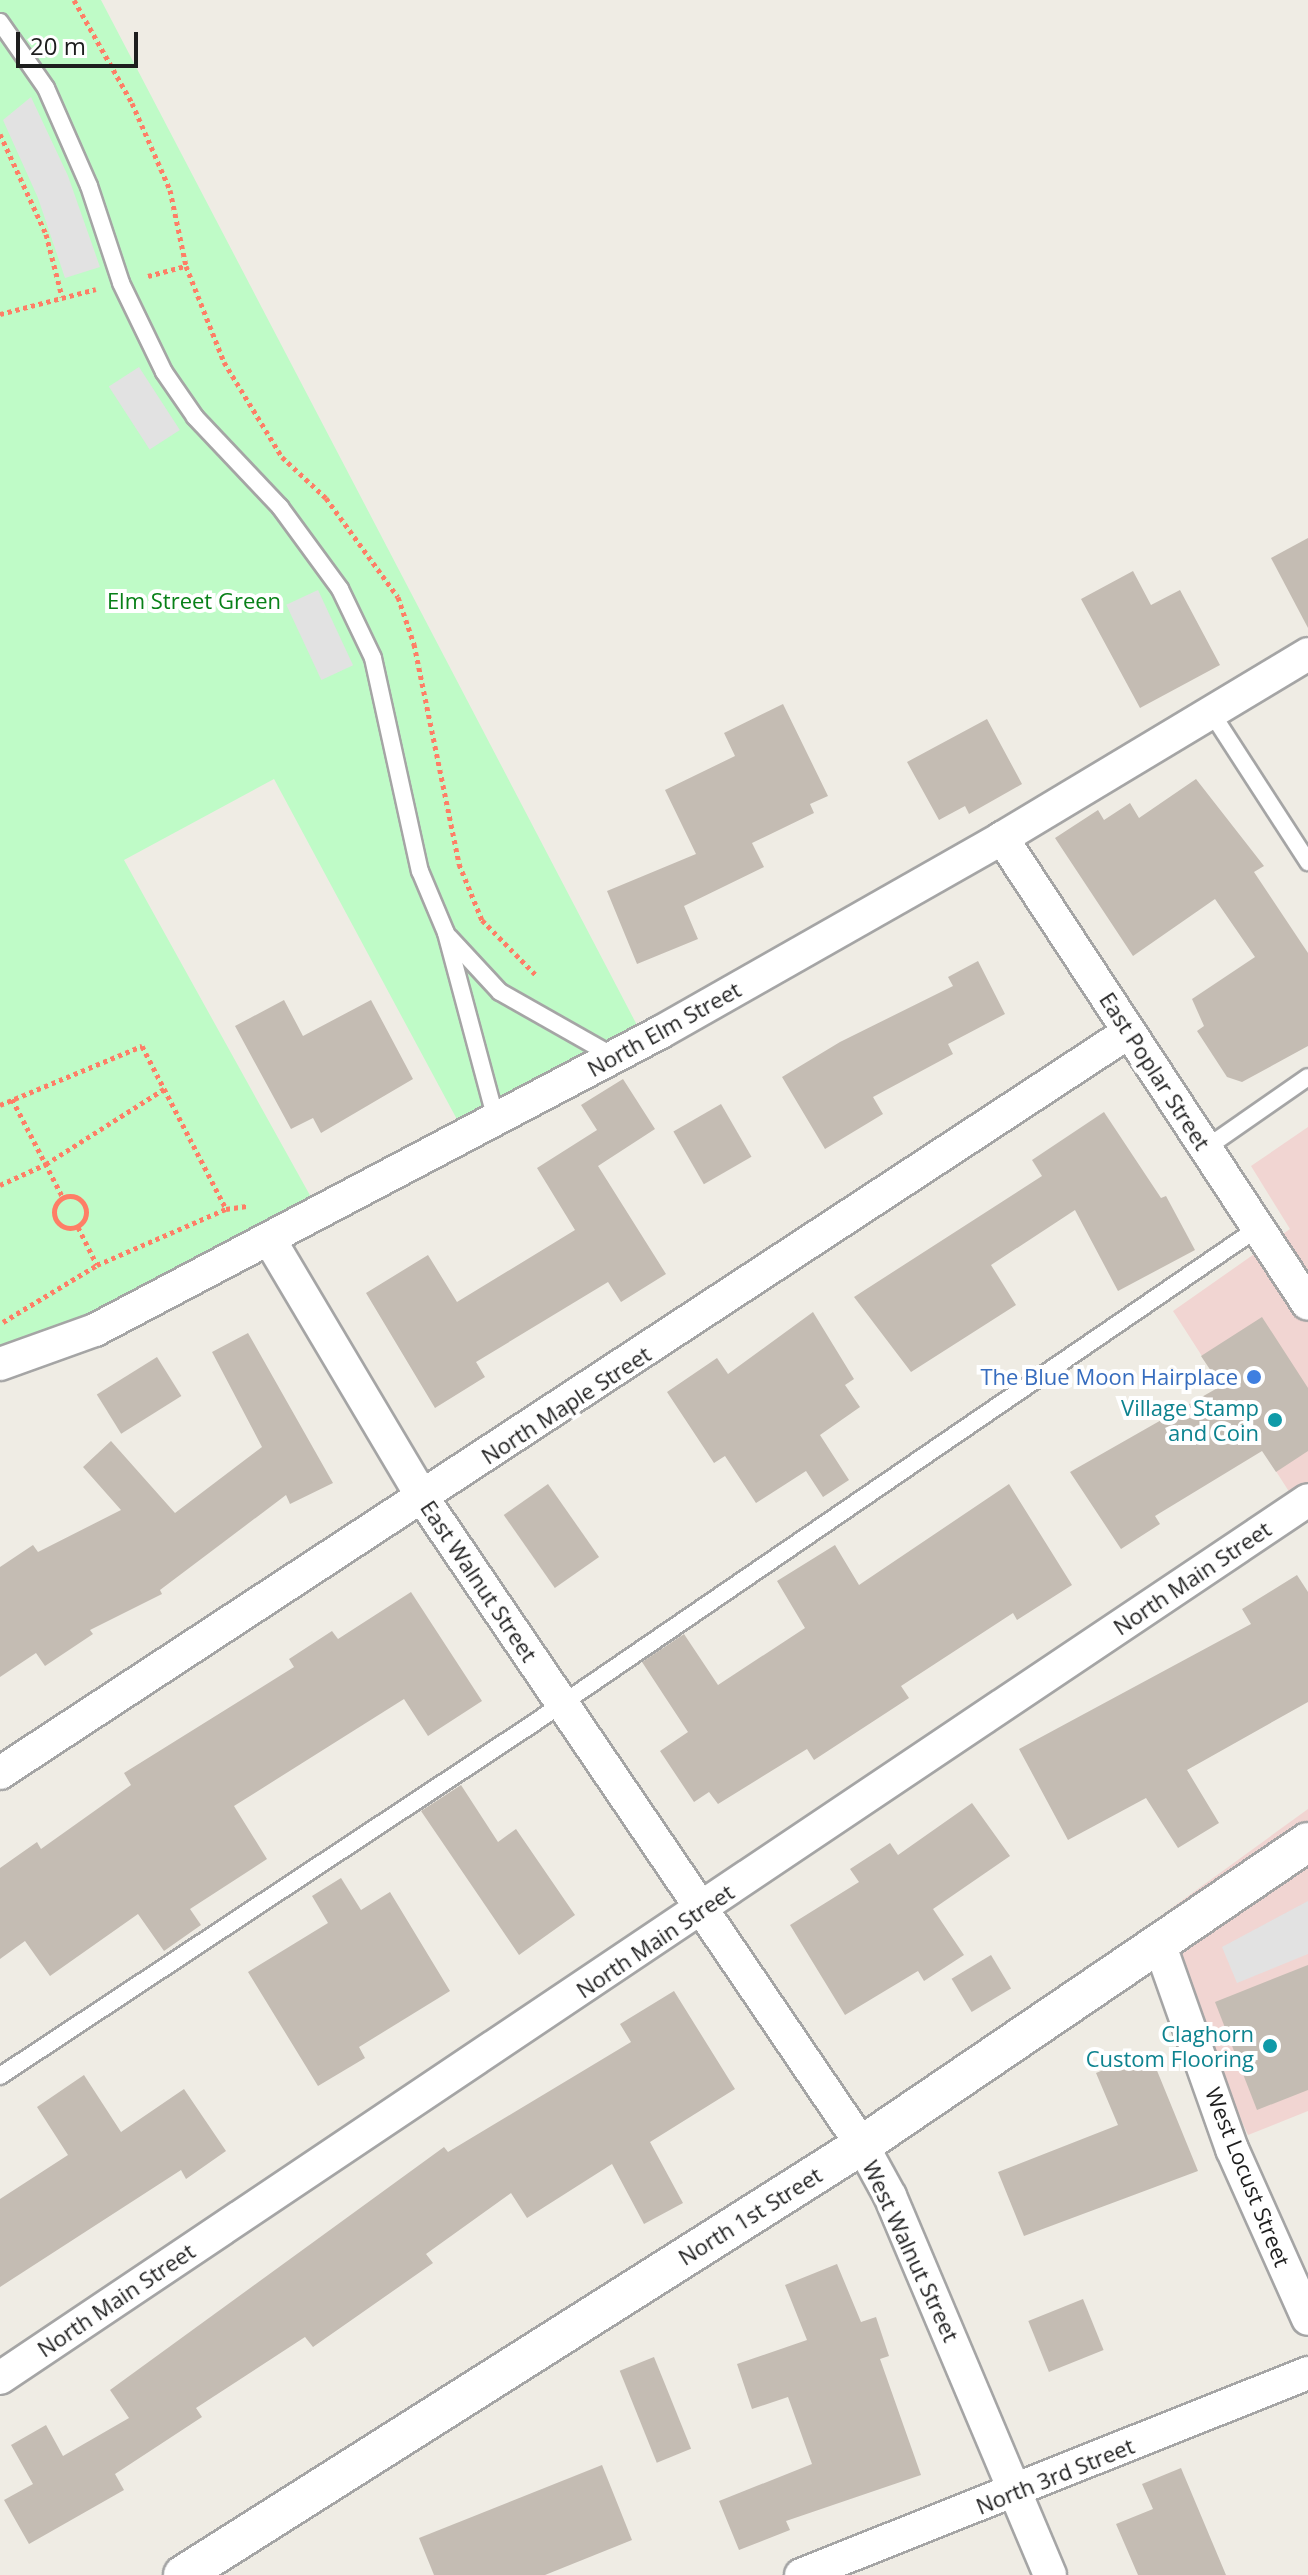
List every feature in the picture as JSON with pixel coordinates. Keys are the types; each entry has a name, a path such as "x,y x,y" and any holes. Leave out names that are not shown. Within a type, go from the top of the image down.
{"street":[{"name":"North Elm Street","path":"0,1364 95,1330 271,1242 615,1057 1002,838 1308,654"},
{"name":"East Poplar Street","path":"1002,838 1308,1304"},
{"name":"North Maple Street","path":"0,1773 424,1500 1129,1032"},
{"name":"East Walnut Street","path":"271,1242 424,1500 701,1911"},
{"name":"North Main Street","path":"0,2378 701,1911 1308,1500"},
{"name":"North 1st Street","path":"183,2575 862,2145 1308,1842"},
{"name":"West Walnut Street","path":"701,1911 862,2145 890,2196 1050,2575"},
{"name":"West Locust Street","path":"1159,1943 1232,2149 1308,2319"},
{"name":"North 3rd Street","path":"801,2575 1017,2492 1308,2373"}],"lane":[{"path":"0,22 46,88 89,186 121,283 164,372 195,417 280,507 340,589 373,658 420,871 446,933 496,1120"},
{"path":"1211,712 1308,862"},
{"path":"446,933 500,992 615,1057"},
{"path":"1206,1148 1308,1077"},
{"path":"0,2076 561,1704 1258,1228"}],"path":[{"path":"74,0 132,103 170,190 186,266"},
{"path":"0,134 42,223 62,297"},
{"path":"0,1105 142,1046 226,1209"},
{"path":"0,1185 46,1164 164,1089"},
{"path":"12,1099 63,1198"},
{"path":"63,1198 53,1209 55,1219 67,1229 78,1227"},
{"path":"63,1198 79,1199 85,1208 78,1227 97,1265"},
{"path":"0,1324 36,1297 97,1265 226,1209 251,1205"}],"shaded area":[{"path":"31,97 68,176 100,267 65,278 38,198 3,120"},
{"path":"139,367 180,430 150,450 109,387"},
{"path":"318,590 353,665 321,680 286,605"},
{"path":"1308,1127 1308,1521 1173,1311 1290,1229 1251,1166"},
{"path":"1308,1809 1308,2111 1248,2135 1151,1923"},
{"path":"1308,1901 1308,1954 1237,1983 1222,1947"}],"green space":[{"name":"Elm Street Green","path":"0,0 101,0 639,1029 460,1125 274,779 124,860 317,1208 68,1326 0,1346"}],"building":[{"path":"1308,538 1308,628 1271,558"},
{"path":"1133,571 1151,605 1180,590 1220,665 1140,708 1081,599"},
{"path":"783,704 828,796 810,804 814,813 752,843 764,867 684,906 698,939 637,964 607,891 696,854 665,790 735,756 724,733"},
{"path":"987,719 1022,784 969,814 965,806 939,820 907,762"},
{"path":"1196,779 1264,866 1254,872 1308,953 1308,1046 1242,1082 1227,1077 1197,1031 1204,1026 1192,999 1255,957 1215,899 1133,956 1055,838 1098,810 1104,820 1130,803 1139,818"},
{"path":"978,961 1005,1014 948,1044 953,1054 873,1097 883,1114 825,1149 782,1077 840,1042 953,986 948,977"},
{"path":"284,1000 303,1036 371,1000 413,1079 321,1133 313,1118 291,1129 235,1026"},
{"path":"623,1079 655,1129 598,1166 666,1274 621,1302 608,1282 476,1362 485,1377 435,1408 366,1293 428,1255 457,1302 575,1230 537,1168 597,1130 581,1105"},
{"path":"721,1104 752,1157 704,1184 673,1132"},
{"path":"1104,1112 1161,1198 1166,1196 1195,1250 1118,1291 1075,1210 991,1265 1016,1305 911,1372 854,1297 1042,1176 1032,1160"},
{"path":"813,1312 854,1379 845,1385 860,1407 820,1435 849,1480 823,1497 806,1471 756,1503 725,1456 714,1463 667,1392 717,1358 728,1374"},
{"path":"1262,1317 1308,1388 1308,1451 1276,1472 1262,1451 1155,1516 1160,1524 1121,1549 1070,1472 1221,1386 1201,1356"},
{"path":"248,1333 333,1483 290,1504 286,1495 160,1590 162,1594 90,1630 93,1634 45,1666 36,1653 0,1677 0,1567 33,1545 38,1552 121,1510 83,1467 111,1441 175,1513 262,1447 212,1352"},
{"path":"157,1357 181,1396 121,1434 97,1395"},
{"path":"548,1484 599,1557 555,1588 504,1515"},
{"path":"1009,1484 1072,1585 1017,1620 1013,1613 901,1686 909,1698 814,1760 807,1749 718,1804 709,1792 694,1802 660,1751 688,1732 642,1662 684,1634 718,1685 805,1628 777,1581 835,1545 859,1585"},
{"path":"1297,1575 1308,1592 1308,1702 1187,1770 1219,1823 1178,1848 1146,1798 1068,1840 1019,1749 1251,1624 1242,1609"},
{"path":"411,1592 482,1701 428,1736 404,1699 234,1806 267,1859 190,1909 201,1925 164,1951 138,1914 50,1976 25,1941 0,1959 0,1868 37,1842 41,1849 131,1785 124,1773 294,1667 289,1659 332,1631 338,1639"},
{"path":"461,1785 498,1842 516,1829 575,1915 519,1955 421,1811"},
{"path":"972,1803 1010,1856 933,1909 964,1955 924,1981 918,1971 845,2015 790,1925 859,1882 850,1869 890,1843 898,1855"},
{"path":"341,1878 361,1910 390,1892 450,1991 359,2047 365,2058 318,2086 248,1972 328,1923 312,1896"},
{"path":"991,1955 1011,1988 972,2012 952,1979"},
{"name":"Claghorn Custom Flooring","path":"1308,1965 1308,2090 1257,2110 1215,2002"},
{"path":"674,1991 735,2089 650,2142 683,2203 644,2224 612,2164 527,2218 511,2193 426,2254 433,2263 313,2347 305,2337 196,2408 202,2417 115,2474 124,2490 29,2544 4,2500 33,2484 11,2445 46,2425 63,2456 129,2418 110,2390 444,2147 448,2152 631,2042 620,2024"},
{"path":"1149,2051 1198,2171 1024,2236 998,2172 1118,2125 1096,2073"},
{"path":"84,2075 121,2132 184,2089 226,2151 186,2179 181,2170 0,2287 0,2199 68,2155 37,2107"},
{"path":"837,2264 861,2322 876,2317 889,2356 880,2359 921,2475 786,2521 790,2530 739,2550 719,2501 812,2464 788,2397 752,2409 737,2364 807,2340 785,2285"},
{"path":"1083,2299 1104,2350 1049,2372 1028,2321"},
{"path":"654,2357 691,2449 657,2463 620,2371"},
{"path":"602,2465 632,2540 545,2575 434,2575 419,2538"},
{"path":"1181,2468 1226,2575 1138,2575 1116,2524 1153,2509 1142,2484"}],"place":[{"name":"The Blue Moon Hairplace","path":"1254,1377"},
{"name":"Village Stamp and Coin","path":"1275,1420"},
{"name":"Claghorn Custom Flooring","path":"1270,2046"}]}
